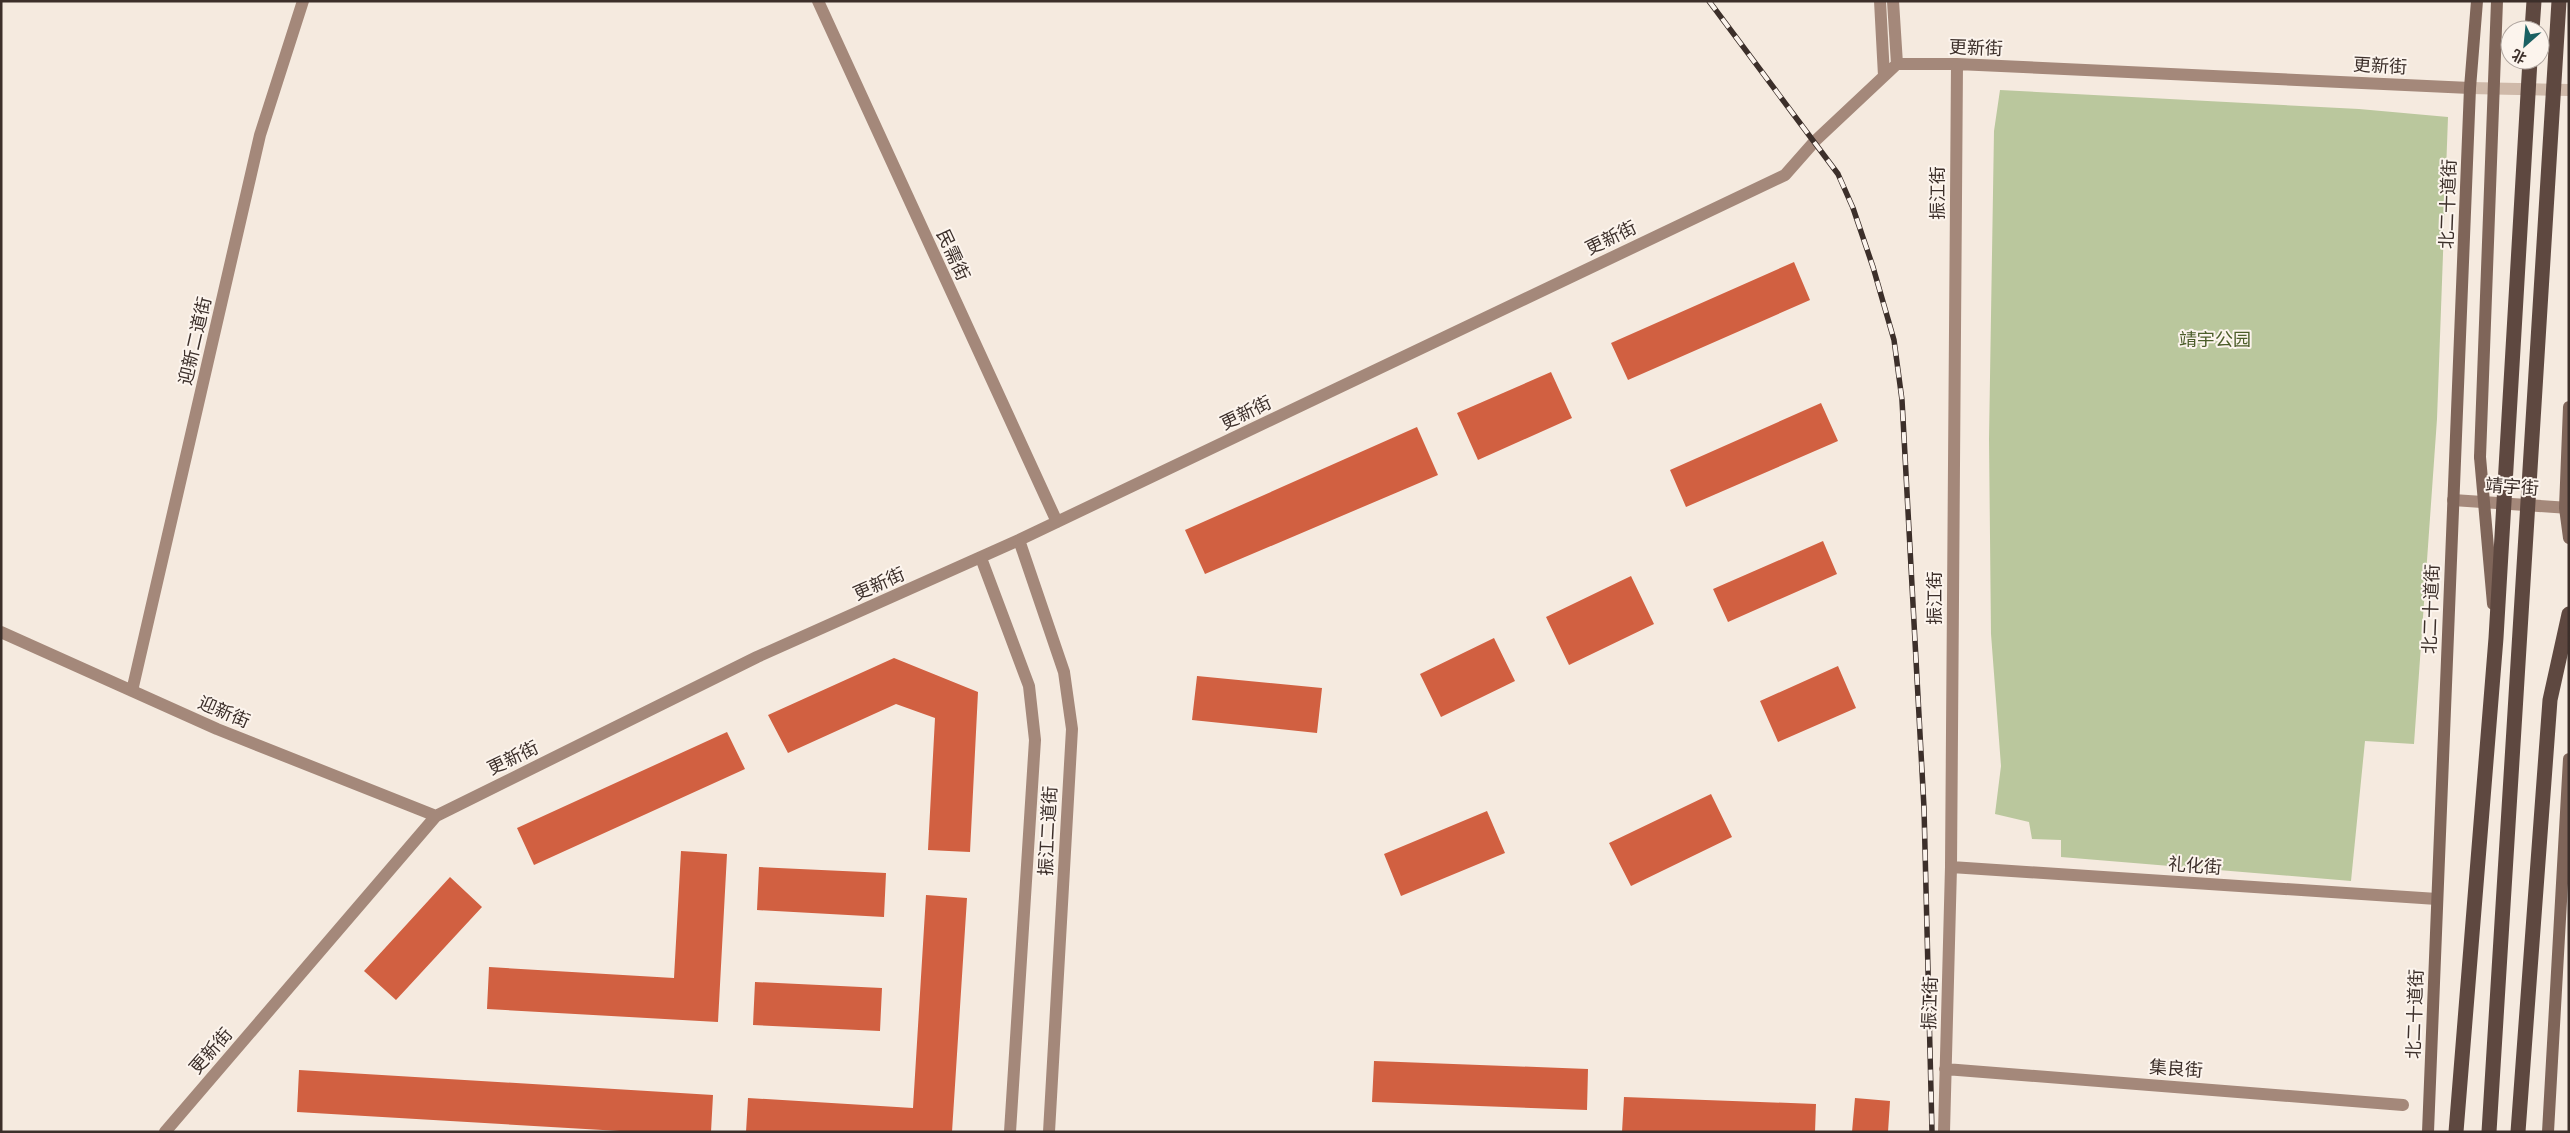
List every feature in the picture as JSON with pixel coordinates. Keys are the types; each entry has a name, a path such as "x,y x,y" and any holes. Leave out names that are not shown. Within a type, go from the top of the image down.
{"highway":[{"path":"2533,20 2534,1"},
{"path":"2489,1132 2559,1"},
{"path":"2456,1132 2496,638 2529,70"},
{"path":"2518,1132 2550,700 2569,614"}],"main road":[{"name":"北二十道街","path":"2428,1132 2470,88 2477,1"},
{"path":"2496,638 2480,457 2497,1"},
{"path":"2569,408 2567,508 2569,538"},
{"path":"2548,1132 2569,759"}],"street":[{"name":"迎新二道街","path":"132,691 260,135 302,1"},
{"name":"民需街","path":"818,1 1057,522"},
{"path":"1880,1 1884,76"},
{"path":"1892,1 1897,64"},
{"name":"更新街","path":"165,1132 436,816 757,657 981,558 1785,175 1815,141 1897,64 1957,64 2470,88"},
{"name":"振江街","path":"1944,1132 1951,867 1957,64"},
{"path":"2470,88 2569,90"},
{"name":"靖宇街","path":"2453,500 2567,508"},
{"name":"振江二道街","path":"1019,540 1064,672 1072,729 1049,1132"},
{"name":"振江二道街","path":"981,558 1029,686 1035,740 1010,1132"},
{"name":"迎新街","path":"1,632 217,729 436,816"},
{"name":"礼化街","path":"1951,867 2437,899"},
{"name":"集良街","path":"1946,1069 2403,1105"}],"green space":[{"name":"靖宇公园","path":"2000,90 2359,109 2448,117 2437,419 2414,744 2365,741 2351,881 2061,857 2061,840 2032,839 2029,822 1995,814 2001,766 1991,634 1989,439 1994,131"}],"building":[{"path":"1794,262 1810,300 1628,380 1611,343"},
{"path":"1551,372 1572,418 1478,460 1457,413"},
{"path":"1821,403 1838,441 1686,507 1670,470"},
{"path":"1417,427 1438,475 1205,574 1185,530"},
{"path":"1823,541 1837,574 1728,622 1713,589"},
{"path":"1631,576 1654,624 1569,665 1546,617"},
{"path":"1494,638 1515,681 1441,717 1420,674"},
{"path":"894,658 978,692 970,852 928,850 935,718 896,704 788,753 768,715"},
{"path":"1838,666 1856,708 1778,742 1760,701"},
{"path":"1197,676 1322,688 1317,733 1192,720"},
{"path":"727,732 745,769 534,865 517,828"},
{"path":"1711,794 1732,837 1631,886 1609,843"},
{"path":"1487,811 1505,853 1401,896 1384,854"},
{"path":"681,851 727,854 718,1022 487,1009 489,967 674,978"},
{"path":"759,867 886,873 884,917 757,910"},
{"path":"450,877 482,907 396,1000 364,971"},
{"path":"926,895 967,898 952,1132 746,1132 748,1098 913,1108"},
{"path":"755,982 882,988 880,1031 753,1025"},
{"path":"1374,1061 1588,1069 1587,1110 1372,1102"},
{"path":"299,1070 713,1095 711,1132 637,1132 297,1112"},
{"path":"1624,1097 1816,1104 1815,1132 1622,1132"},
{"path":"1855,1098 1890,1101 1888,1132 1852,1132"}],"railway":[{"path":"1709,1 1838,174 1853,208 1873,267 1894,340 1902,400 1924,808 1932,1132"}]}
